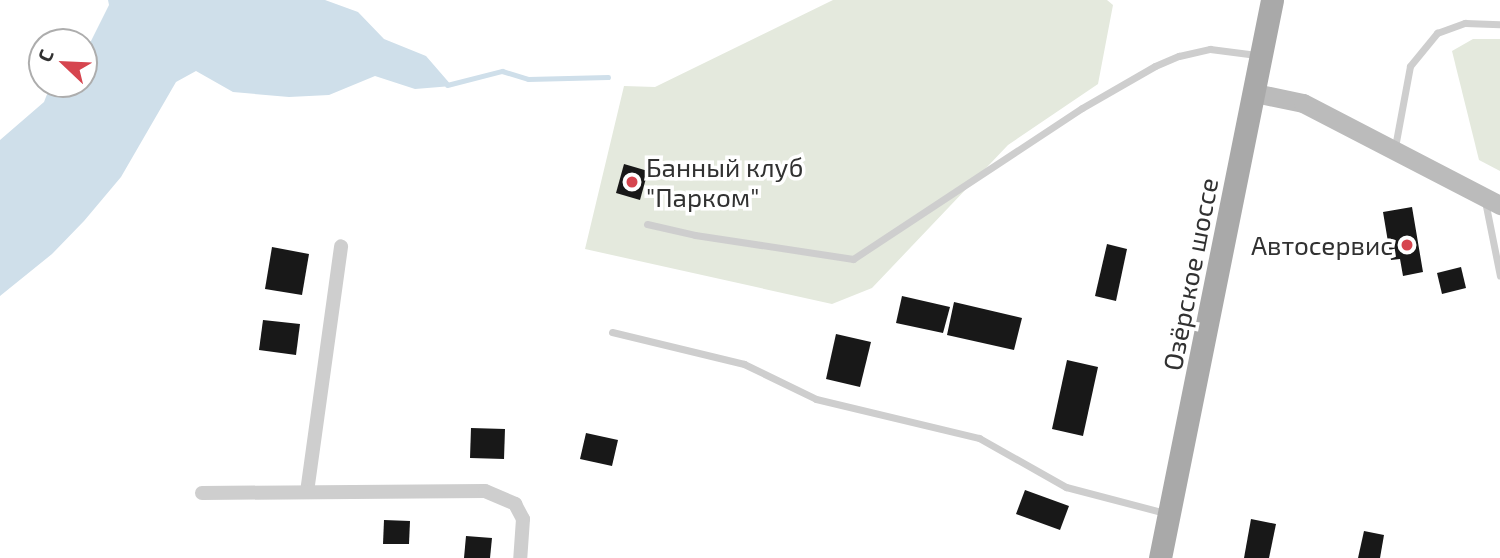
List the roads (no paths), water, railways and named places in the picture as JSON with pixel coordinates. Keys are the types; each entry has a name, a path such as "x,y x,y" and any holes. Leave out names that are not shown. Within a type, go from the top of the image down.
{"main road":[{"name":"Озёрское шоссе","path":"1160,558 1272,0"},
{"path":"1255,93 1303,103 1492,201"}],"street":[{"path":"307,492 341,246"},
{"path":"202,493 485,491 515,504 523,519 520,558"}],"lane":[{"path":"1395,151 1410,66 1437,33 1465,23 1500,24"},
{"path":"648,224 695,235 853,259 1082,108 1156,66 1179,56 1210,49 1262,56"},
{"path":"1492,201 1500,276"},
{"path":"612,332 744,364 816,399 979,438 1066,487 1169,514"}],"waterway":[{"path":"447,85 502,71 528,79 608,77"}],"place":[{"name":"Банный клуб \"Парком\"","path":"632,182"},
{"name":"Автосервис","path":"1407,245"}]}
